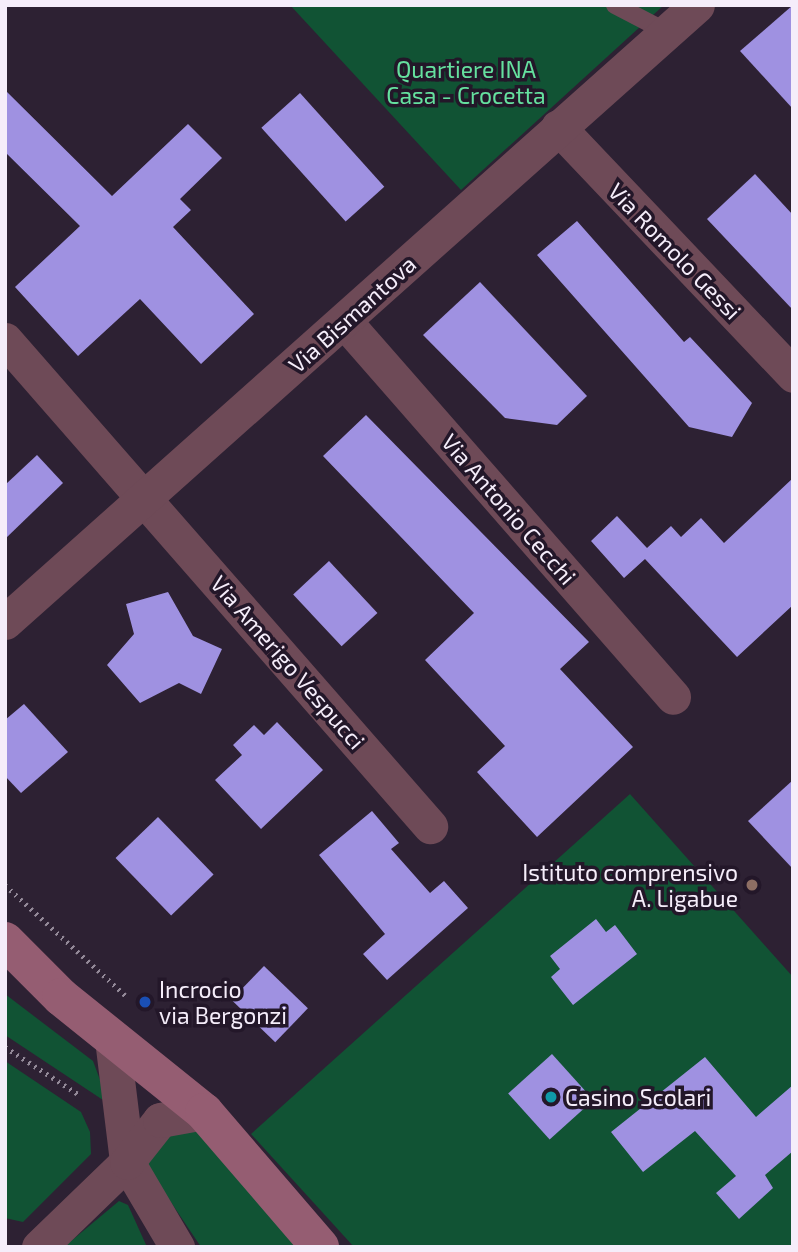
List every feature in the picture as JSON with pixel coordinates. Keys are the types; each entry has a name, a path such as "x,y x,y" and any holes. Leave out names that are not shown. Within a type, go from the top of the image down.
{"street":[{"name":"Via Bismantova","path":"5,622 345,322 558,127 697,5"},
{"name":"Via Romolo Gessi","path":"558,127 793,374"},
{"name":"Via Antonio Cecchi","path":"345,322 673,697"},
{"name":"Via Amerigo Vespucci","path":"5,340 147,497 430,827"},
{"path":"5,941 61,997 204,1112 320,1247"},
{"path":"5,970 61,997"},
{"path":"112,1039 123,1085 127,1162 177,1247"},
{"path":"39,1247 127,1162 160,1120 204,1112"}],"lane":[{"path":"615,5 667,32"}],"path":[{"path":"6,882 131,999"}],"green space":[{"name":"Quartiere INA Casa - Crocetta","path":"290,5 664,5 461,190"},
{"path":"630,794 793,977 793,1247 354,1247 251,1134"},
{"path":"5,994 93,1061 109,1104 5,1035"},
{"path":"5,1061 81,1112 90,1132 91,1154 23,1222 5,1218"},
{"path":"206,1116 324,1247 201,1247 142,1159 168,1117"},
{"path":"119,1201 128,1205 147,1247 64,1247"}],"building":[{"path":"793,5 793,109 740,51"},
{"path":"5,90 112,196 188,124 222,158 180,199 191,210 173,227 254,314 201,364 140,299 78,356 15,287 80,226 5,152"},
{"path":"300,93 384,187 346,221 261,128"},
{"path":"755,174 793,215 793,310 707,219"},
{"path":"577,221 684,342 690,337 752,403 732,437 689,427 537,255"},
{"path":"480,282 587,396 557,425 505,418 423,335"},
{"path":"366,415 589,642 560,669 633,747 537,837 477,772 505,746 425,660 474,613 323,456"},
{"path":"37,455 63,483 5,539 5,485"},
{"path":"793,478 793,605 737,657 645,559 624,578 591,541 617,516 647,548 671,526 681,537 701,518 724,543"},
{"path":"329,561 377,613 342,646 293,594"},
{"path":"168,592 193,636 222,649 201,694 179,683 140,703 107,665 134,634 126,604"},
{"path":"24,704 68,752 21,793 5,776 5,720"},
{"path":"277,722 323,770 261,829 215,780 242,755 233,745 254,725 264,735"},
{"path":"793,780 793,869 748,821"},
{"path":"372,811 399,843 391,849 430,893 444,881 468,908 387,980 363,954 385,934 319,855"},
{"path":"158,817 214,875 171,916 116,858"},
{"path":"596,919 606,932 615,925 637,954 573,1005 551,977 560,969 550,956"},
{"path":"264,966 308,1008 275,1042 231,1000"},
{"name":"Casino Scolari","path":"552,1054 593,1100 550,1140 508,1093"},
{"path":"705,1057 756,1117 793,1085 793,1151 765,1175 773,1188 739,1219 716,1193 736,1176 695,1131 643,1172 611,1132"}],"place":[{"name":"Istituto comprensivo A. Ligabue","path":"752,885"},
{"name":"Incrocio via Bergonzi","path":"145,1002"},
{"name":"Casino Scolari","path":"551,1097"}]}
